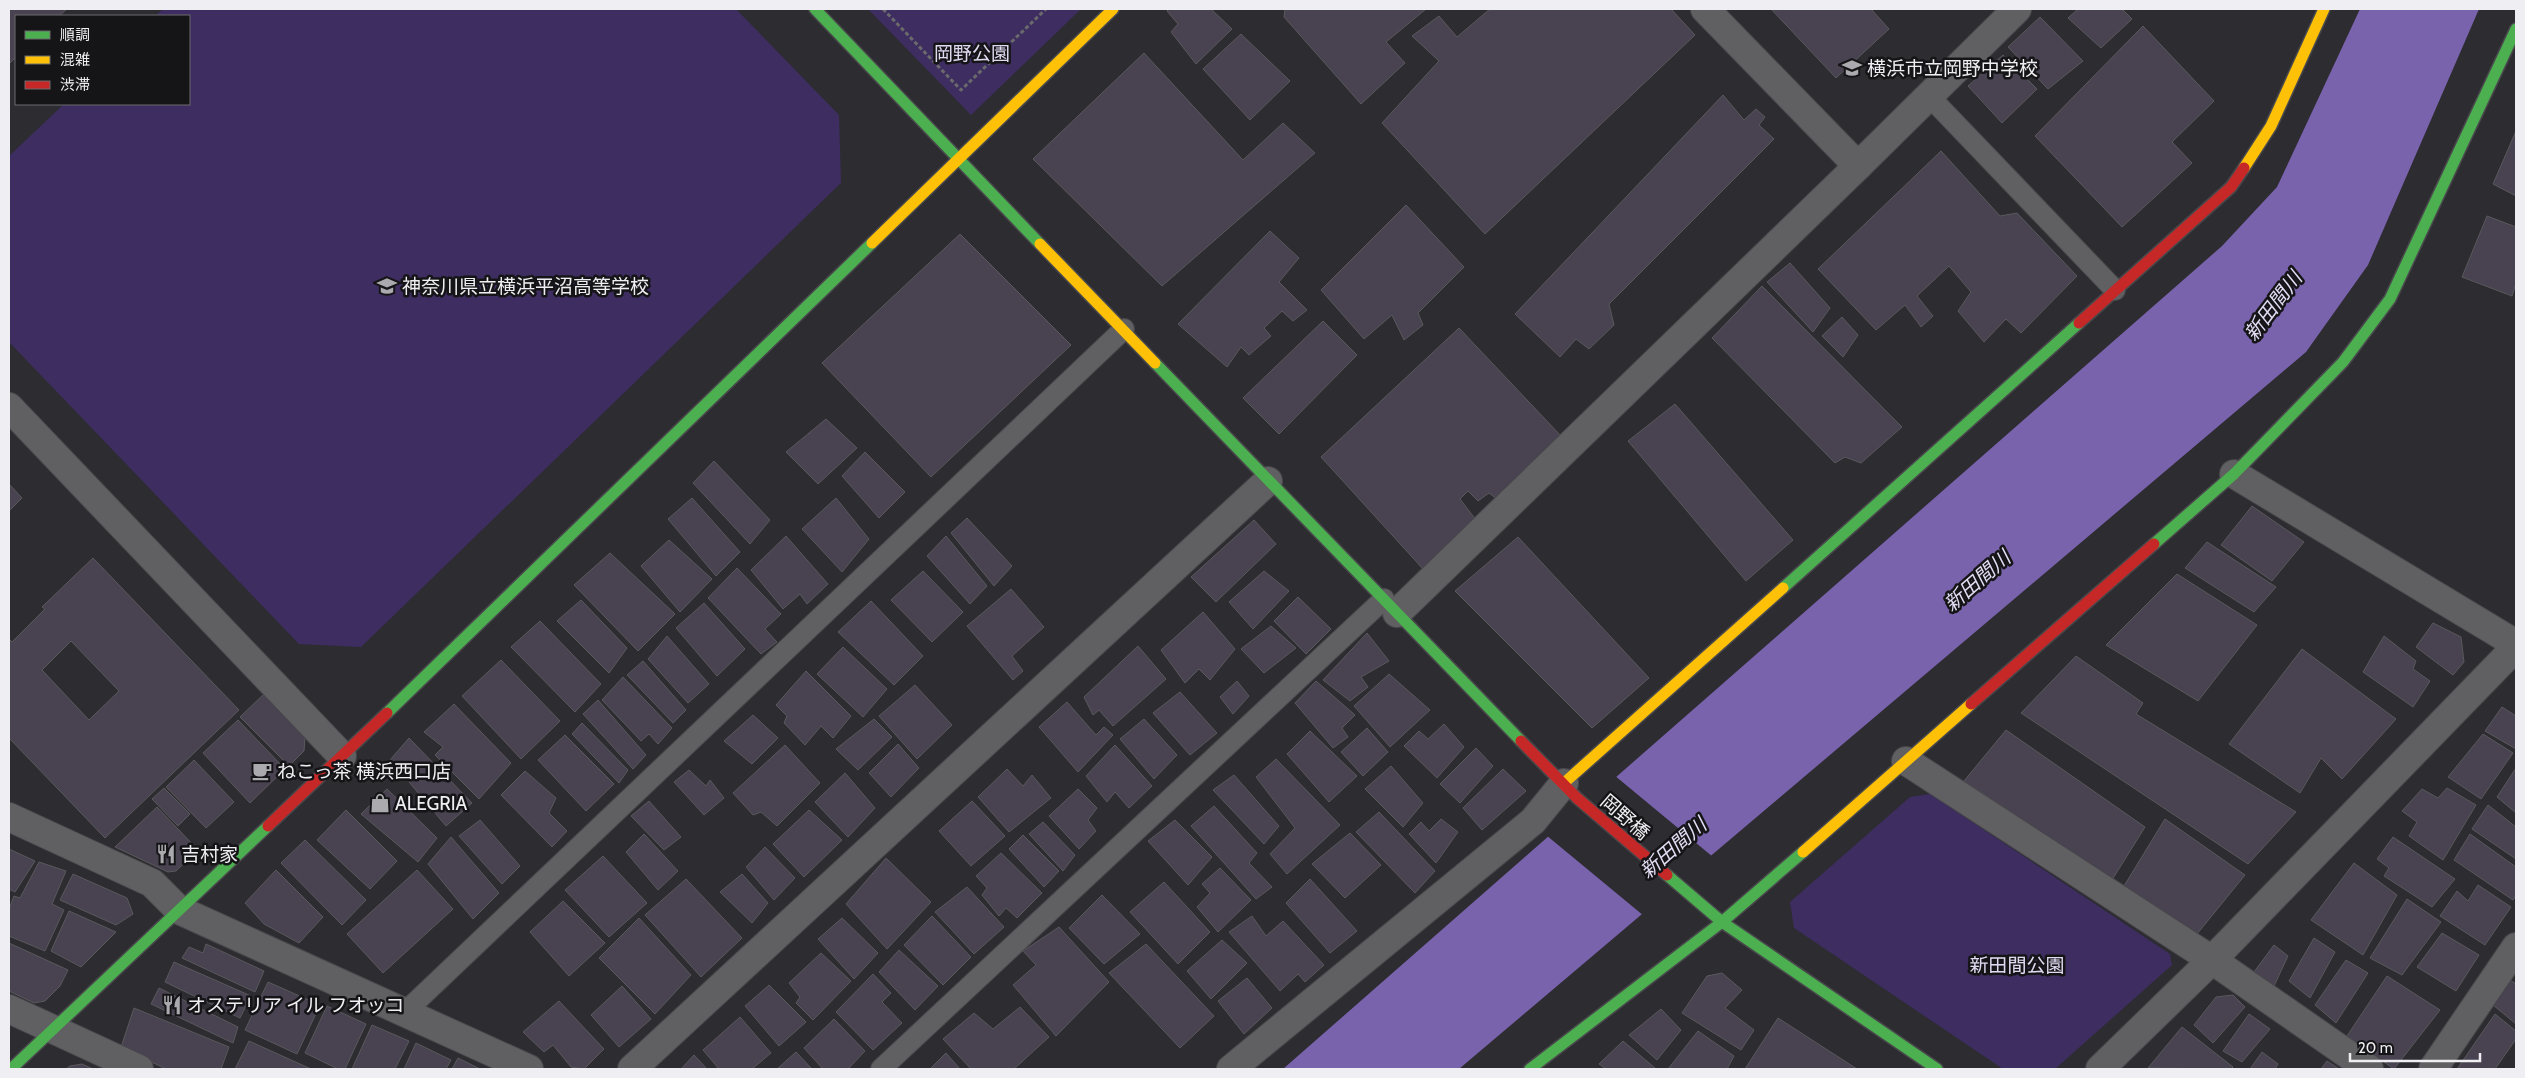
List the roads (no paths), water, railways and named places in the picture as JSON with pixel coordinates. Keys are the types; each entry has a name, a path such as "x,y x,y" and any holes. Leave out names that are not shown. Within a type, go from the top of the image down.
{"street":[{"name":"岡野橋","path":"815,9 1268,481 1571,791 1695,901 1722,922 1937,1069"},
{"path":"11,1069 342,756 1113,9"},
{"path":"1705,9 1858,166"},
{"path":"1391,606 1858,166 2017,9"},
{"path":"1231,1069 1571,791 2115,290 2232,187 2272,126 2324,9"},
{"path":"1530,1069 1722,922 2234,474 2343,362 2390,299 2516,29"},
{"path":"9,407 342,756"},
{"path":"2100,1069 2212,960 2516,646 2234,474"},
{"path":"632,1069 1268,481"},
{"path":"1906,761 2212,960 2369,1069"},
{"path":"9,817 152,883 179,910 529,1069"},
{"path":"2433,1069 2516,947"},
{"path":"9,1009 139,1069"}],"lane":[{"path":"1929,96 2115,290"},
{"path":"404,1012 1124,329"},
{"path":"881,1069 1391,606"}],"water":[{"name":"新田間川","path":"2360,9 2479,9 2368,265 2306,352 1459,1069 1283,1069 2222,246 2277,187"}],"place":[{"name":"横浜市立岡野中学校","path":"1852,68"},
{"name":"神奈川県立横浜平沼高等学校","path":"387,286"},
{"name":"ねこっ茶 横浜西口店","path":"262,771"},
{"name":"ALEGRIA","path":"380,803"},
{"name":"吉村家","path":"166,854"},
{"name":"オステリア イル フオッコ","path":"172,1005"}],"park label":[{"name":"岡野公園","path":"972,53"},
{"name":"新田間公園","path":"2017,965"}]}
